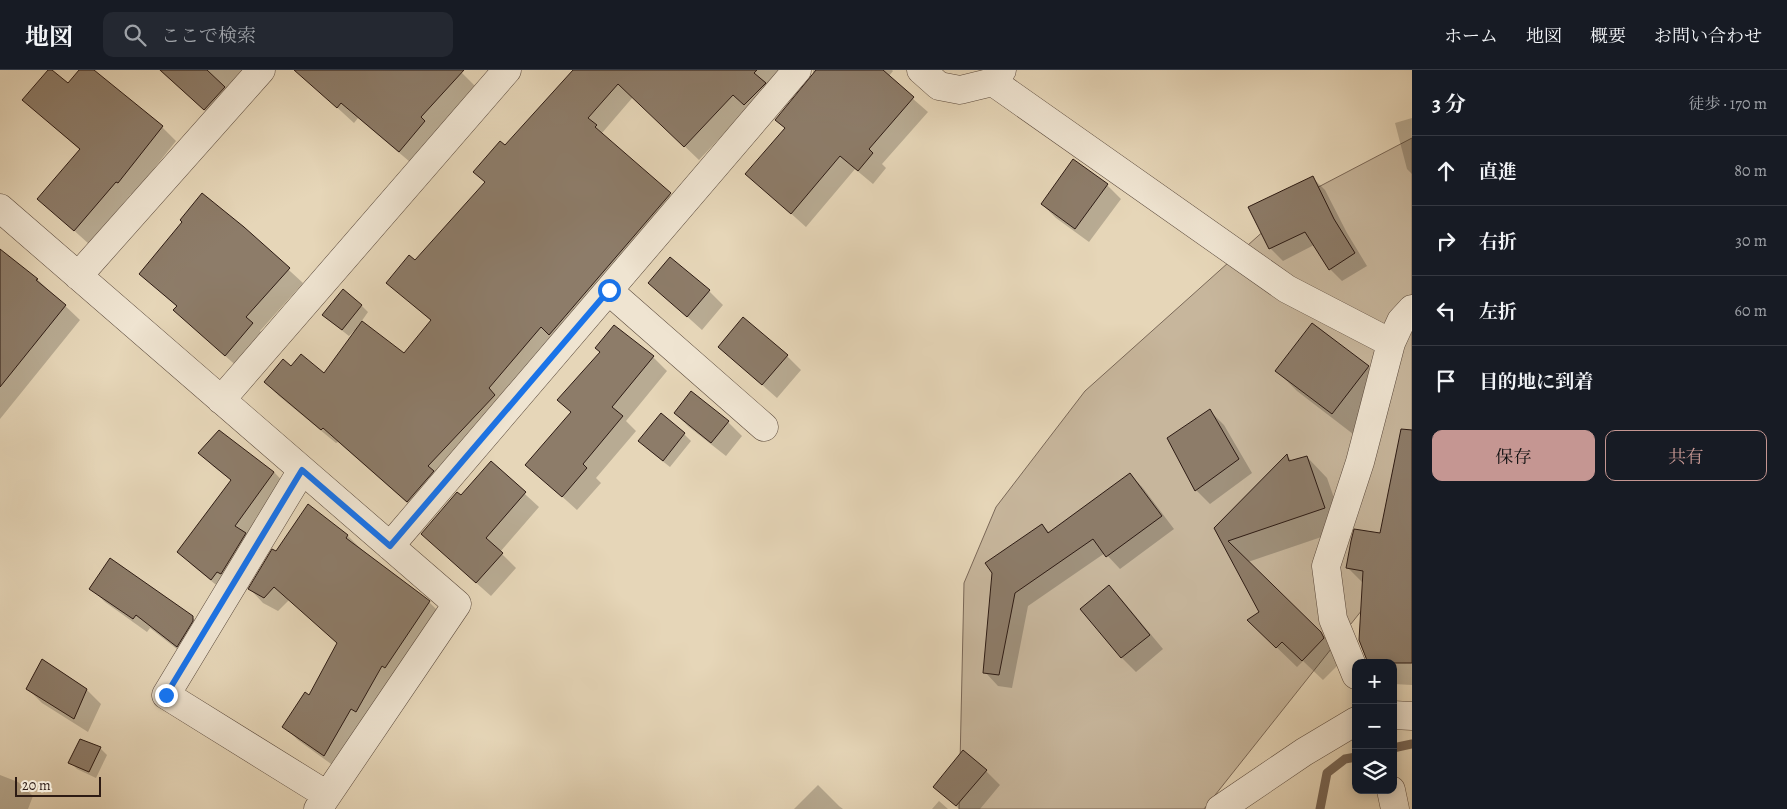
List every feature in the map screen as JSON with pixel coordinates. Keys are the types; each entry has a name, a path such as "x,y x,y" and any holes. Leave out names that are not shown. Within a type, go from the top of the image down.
{"street":[{"path":"78,276 261,70"},
{"path":"390,546 797,70"},
{"path":"921,70 939,86 960,90 998,76 1287,289 1392,343"},
{"path":"221,400 495,74"},
{"path":"0,208 457,604 322,802 166,695 302,470"},
{"path":"609,290 764,427"},
{"path":"1352,665 1333,619 1326,566 1360,462 1392,343 1401,321 1412,309"},
{"path":"1397,715 1412,716"},
{"path":"1220,809 1304,752 1352,724"},
{"path":"1392,794 1395,809"}],"shaded area":[{"path":"1412,138 1412,547 1204,809 959,809 964,583 996,507 1085,391 1305,194"}],"building":[{"path":"48,70 52,70 68,83 79,70 94,70 163,126 118,183 116,182 74,231 37,199 80,149 22,100"},
{"path":"160,70 207,70 225,87 204,110"},
{"path":"294,70 464,70 421,117 425,121 399,152 341,103 337,108"},
{"path":"573,70 757,70 754,73 766,83 744,105 733,95 684,147 618,84 588,118 597,125 595,127 671,193 549,335 541,327 489,388 495,395 428,466 434,471 407,502 323,428 321,430 264,382 283,359 291,366 301,354 324,373 362,321 404,353 431,320 386,283 409,255 415,260 485,182 473,172 500,141 505,145"},
{"path":"816,70 883,70 914,97 869,149 873,153 858,171 840,156 791,214 745,174 785,128 775,120"},
{"path":"1073,159 1108,184 1075,229 1041,204"},
{"path":"1313,176 1334,219 1355,253 1329,270 1305,232 1269,249 1248,207"},
{"path":"202,193 290,268 246,317 253,323 225,356 173,310 177,306 139,274 182,222 180,220"},
{"path":"0,249 38,279 36,280 66,305 0,387"},
{"path":"670,257 710,290 687,317 648,283"},
{"path":"343,289 362,305 342,330 322,315"},
{"path":"743,317 788,355 762,385 718,347"},
{"path":"1312,323 1369,366 1332,414 1275,371"},
{"path":"614,325 654,356 612,407 623,416 583,464 587,468 562,497 525,465 571,412 557,400 600,352 595,348"},
{"path":"691,391 729,421 711,443 674,413"},
{"path":"1210,409 1239,459 1195,491 1167,438"},
{"path":"661,413 685,433 663,461 638,441"},
{"path":"1401,429 1412,430 1412,663 1397,663 1397,659 1366,659 1359,640 1363,571 1346,568 1351,541 1354,529 1380,533"},
{"path":"219,430 274,472 235,526 246,533 221,574 217,572 211,580 177,552 231,480 198,453"},
{"path":"1287,454 1289,461 1307,456 1325,508 1228,541 1321,632 1324,638 1302,661 1282,642 1276,648 1247,620 1259,612 1214,528"},
{"path":"491,461 526,492 486,538 503,553 476,583 421,534 457,492 461,495"},
{"path":"1130,473 1162,516 1106,557 1093,539 1015,593 999,675 983,673 992,573 985,563 1042,524 1048,533"},
{"path":"308,504 348,535 346,538 430,601 385,668 382,666 356,712 351,709 324,756 282,727 305,692 309,695 337,643 274,587 264,598 248,589 272,549 276,551"},
{"path":"110,558 193,616 193,621 177,647 136,615 133,619 89,589"},
{"path":"1109,585 1150,635 1121,658 1080,609"},
{"path":"42,659 87,689 74,719 26,689"},
{"path":"80,739 101,747 89,772 68,763"},
{"path":"963,750 987,770 956,806 933,787"}],"waterway":[{"path":"1397,747 1412,744"},
{"path":"1320,809 1327,773 1345,759 1352,758"}],"route":[{"path":"166,695 302,470 390,546 609,290"}]}
